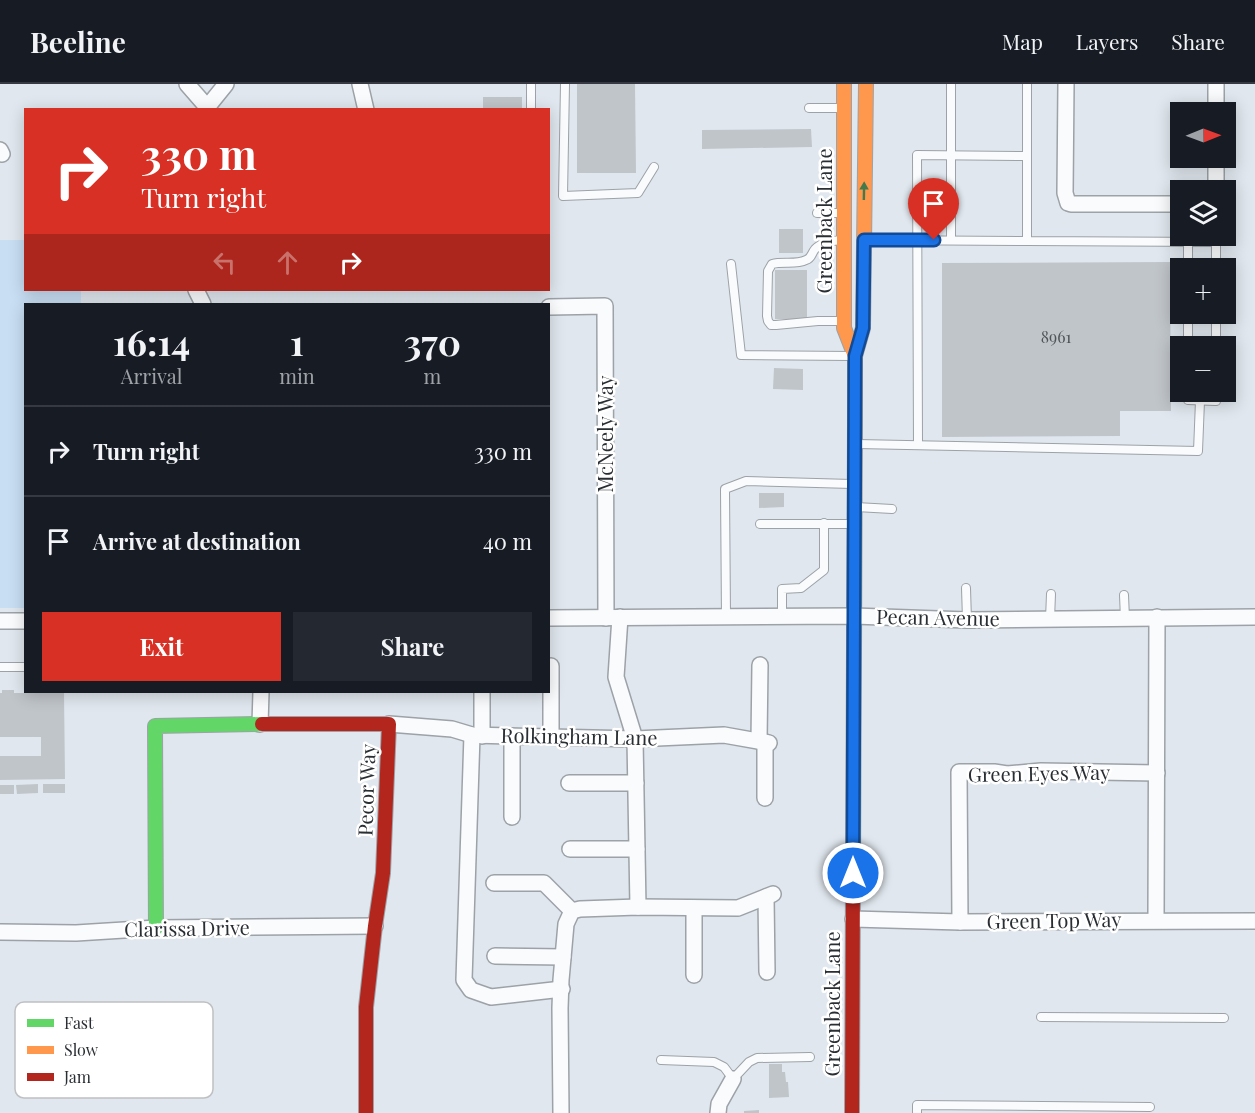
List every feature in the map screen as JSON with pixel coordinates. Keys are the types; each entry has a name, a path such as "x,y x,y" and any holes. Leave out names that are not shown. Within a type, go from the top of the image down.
{"main road":[{"name":"Greenback Lane","path":"844,84 840,166 844,207 844,328 855,356"},
{"name":"Greenback Lane","path":"852,1113 855,356 863,328 866,84"},
{"path":"844,207 852,211 856,231 864,240"},
{"path":"844,240 853,254 855,283 864,292"},
{"name":"Pecor Way","path":"156,928 155,726 389,724 383,873 366,1008 366,1113"}],"street":[{"path":"187,84 206,108 226,84"},
{"path":"360,84 366,108"},
{"path":"1066,84 1065,193 1068,203 1170,204"},
{"path":"1216,84 1216,102"},
{"name":"McNeely Way","path":"550,307 605,306 613,617"},
{"name":"Pecan Avenue","path":"550,618 855,616 967,620 1255,617"},
{"path":"613,617 616,677 635,739 638,907"},
{"path":"1156,920 1157,617"},
{"path":"0,621 24,621"},
{"path":"760,665 765,798"},
{"path":"550,666 551,737"},
{"path":"260,724 261,693"},
{"path":"482,693 477,735 464,980 471,990 491,998 562,989"},
{"name":"Rolkingham Lane","path":"389,724 452,729 477,735 635,739 724,735 764,742"},
{"path":"512,736 512,817"},
{"name":"Green Eyes Way","path":"960,922 959,772 1156,773"},
{"path":"569,783 636,783"},
{"path":"570,849 637,849"},
{"path":"494,883 544,883 572,911"},
{"path":"572,911 638,907 738,908 770,896 767,972"},
{"path":"694,908 694,975"},
{"path":"561,1113 560,1008 566,924 572,911"},
{"name":"Green Top Way","path":"853,919 960,922 1255,921"},
{"name":"Clarissa Drive","path":"0,932 76,933 156,928 375,926"},
{"path":"495,956 563,957"},
{"path":"718,1113 719,1104 733,1079"}],"lane":[{"path":"531,84 531,108"},
{"path":"565,84 563,196 638,193 654,167"},
{"path":"951,84 951,240"},
{"path":"1026,241 1027,84"},
{"path":"809,108 866,108"},
{"path":"918,445 917,155 1027,156"},
{"path":"817,213 844,207"},
{"path":"844,240 821,244 810,258 804,261 772,264 768,271 768,321 771,325 776,326 818,321 863,321"},
{"path":"864,240 1170,241"},
{"path":"731,264 741,355 855,356"},
{"path":"855,444 1198,451 1200,402"},
{"path":"726,617 725,489 746,481 855,484"},
{"path":"855,507 892,509"},
{"path":"782,617 782,589 801,588 824,570 824,523"},
{"path":"760,524 855,524"},
{"path":"966,588 967,620"},
{"path":"1050,619 1051,594"},
{"path":"1124,595 1125,619"},
{"path":"0,667 24,667"},
{"path":"1041,1017 1224,1018"},
{"path":"661,1060 714,1062 724,1067 733,1079 749,1062 757,1058 810,1057"},
{"path":"917,1113 917,1106 1139,1110 1150,1107"}],"shaded area":[{"path":"0,240 24,240 24,291 81,291 81,303 24,303 24,608 0,608"}],"building":[{"path":"577,84 635,84 636,173 577,173"},
{"path":"483,97 522,97 522,108 483,108"},
{"path":"811,129 812,147 702,149 702,130"},
{"path":"779,229 803,229 803,253 779,253"},
{"path":"1170,262 1171,411 1120,411 1120,436 942,437 942,263"},
{"path":"775,270 807,270 807,319 775,319"},
{"path":"774,368 803,369 803,390 773,389"},
{"path":"759,493 784,493 784,507 759,508"},
{"path":"2,690 14,690 14,693 64,693 65,779 0,780 0,756 41,756 41,737 0,737 0,693"},
{"path":"38,784 38,793 17,794 16,785"},
{"path":"43,784 65,784 65,793 43,793"},
{"path":"0,785 14,785 14,794 0,794"},
{"path":"769,1064 782,1064 782,1072 785,1072 786,1082 788,1082 789,1097 769,1098"},
{"path":"759,1110 759,1113 744,1113 744,1111"}],"traffic: fast":[{"path":"853,874 855,424"},
{"path":"156,928 155,726 262,724"}],"traffic: slow":[{"path":"844,84 844,328 855,356"},
{"path":"855,424 855,356 863,328 866,84"}],"traffic: jam":[{"path":"262,724 389,724 383,873 366,1007 366,1113"},
{"path":"852,1113 853,874"}],"route":[{"path":"853,873 855,356 863,328 864,240 934,240"}]}
